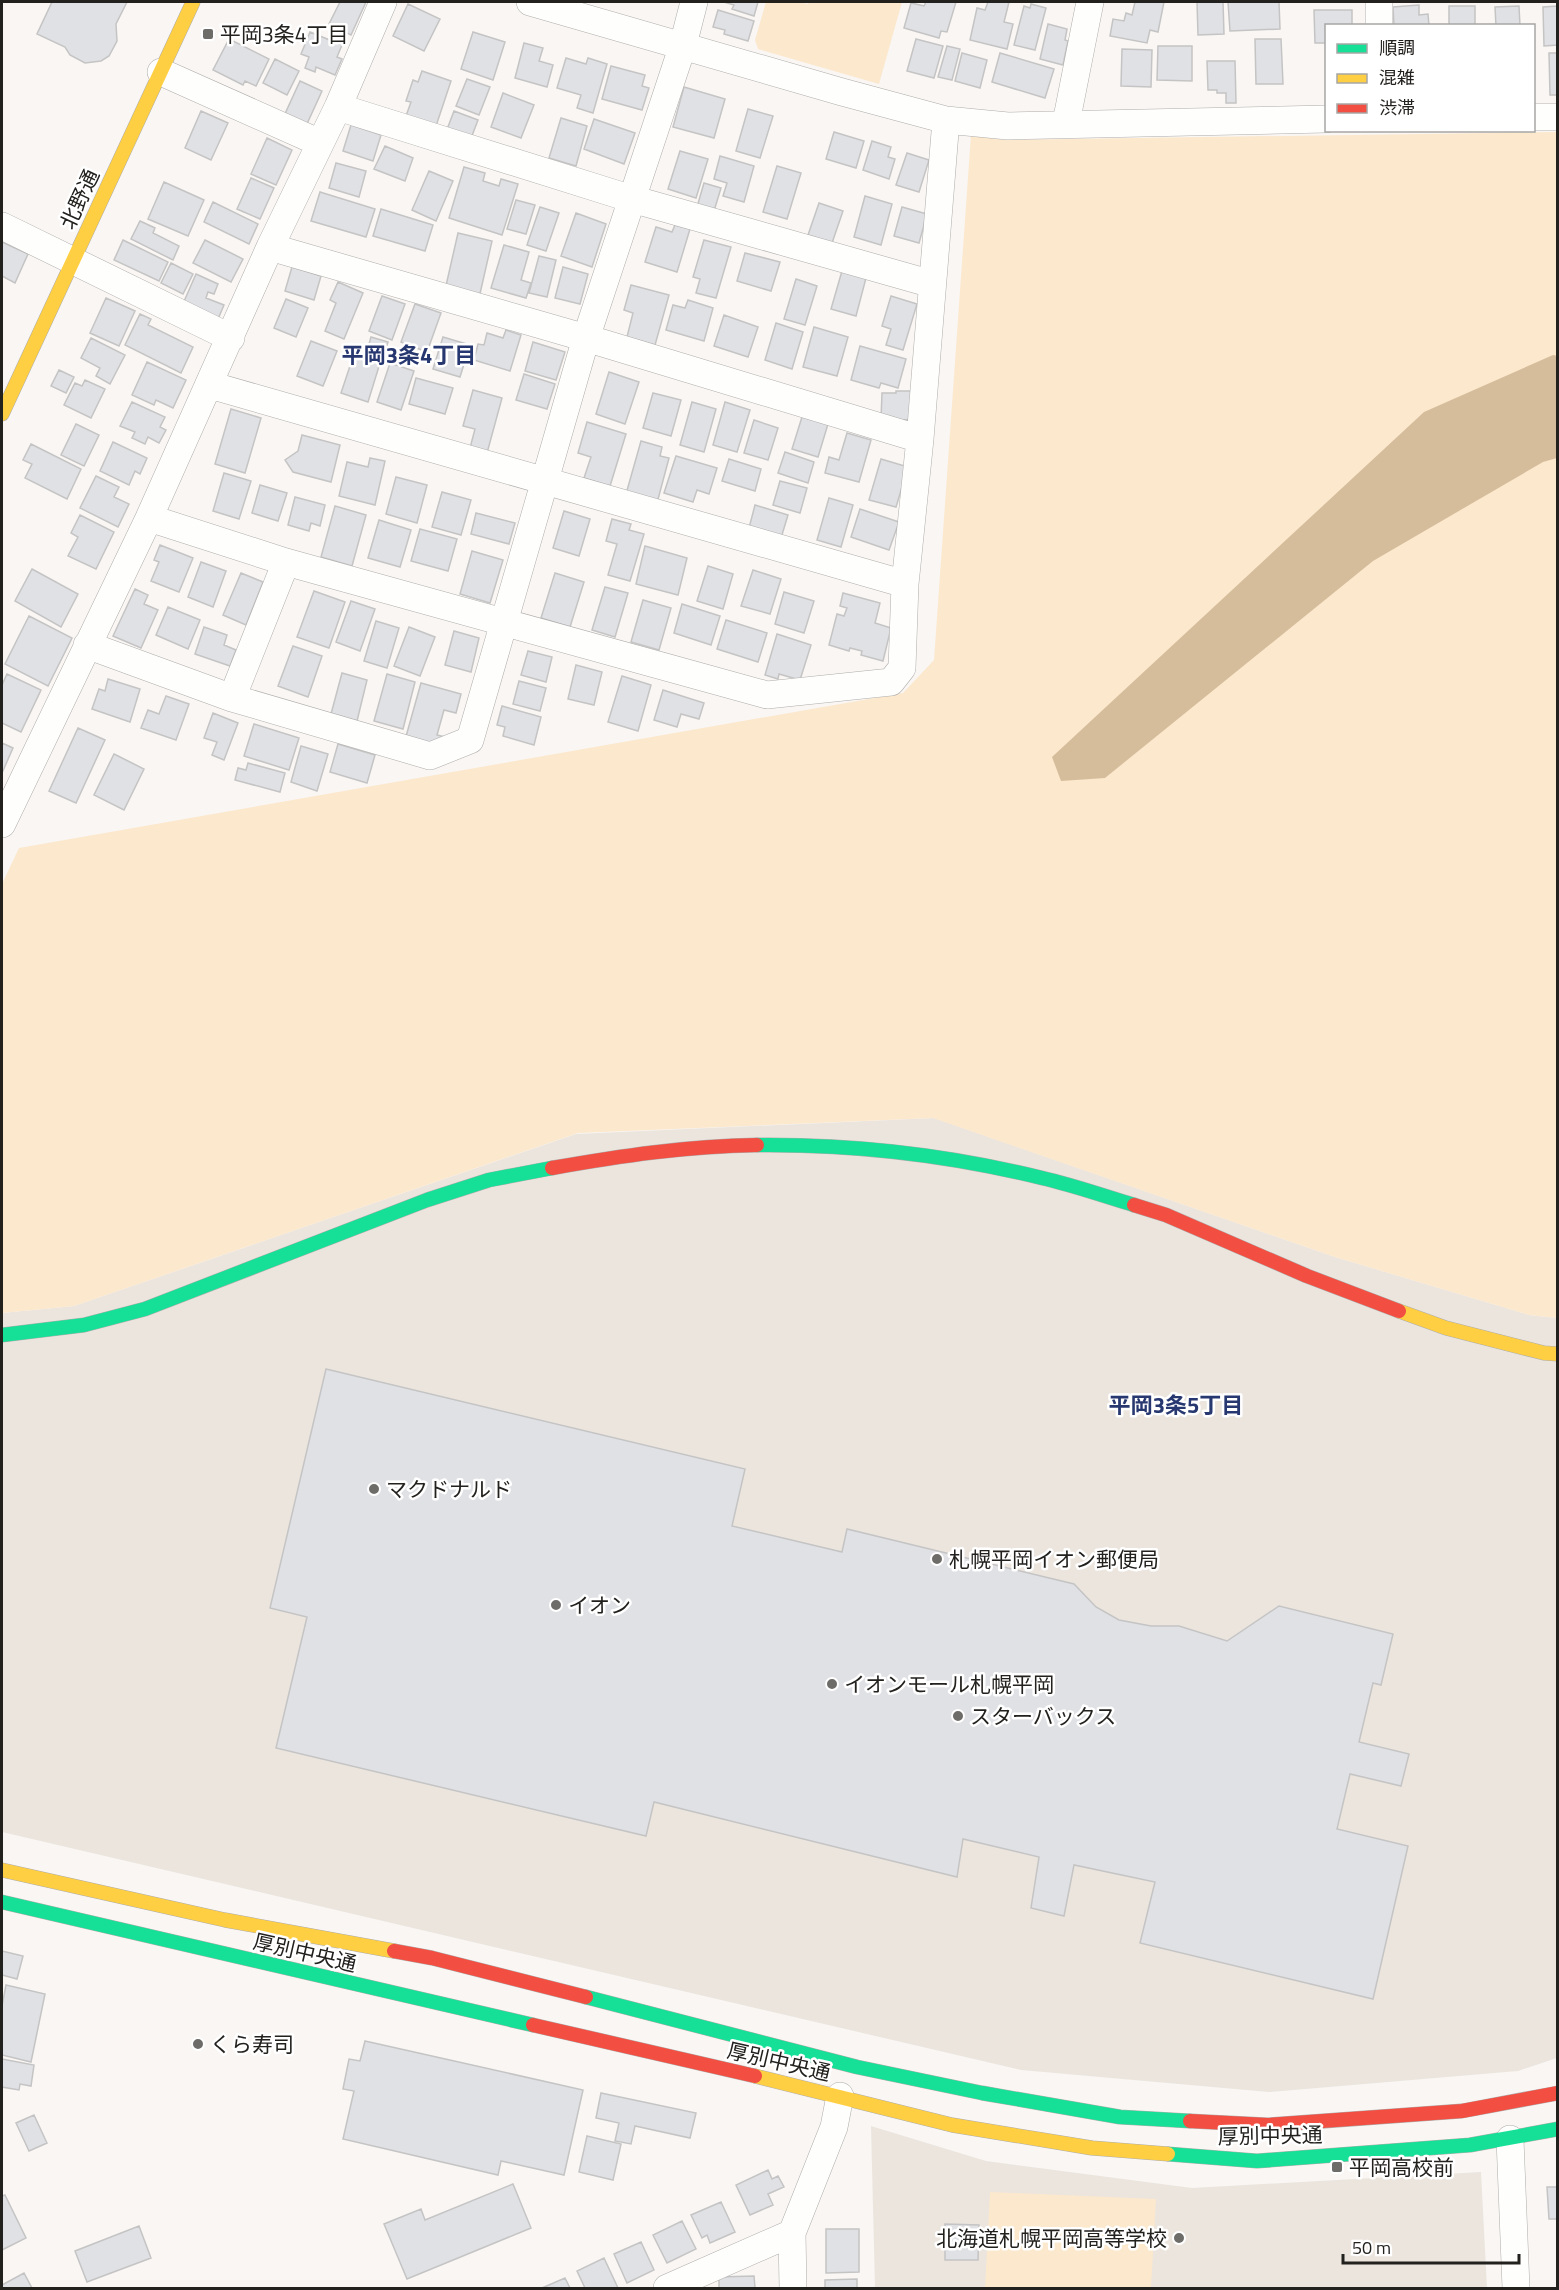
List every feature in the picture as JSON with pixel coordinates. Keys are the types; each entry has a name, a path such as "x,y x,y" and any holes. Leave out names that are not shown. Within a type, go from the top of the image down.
{"main road":[{"name":"北野通","path":"2,414 193,2"},
{"path":"2,1335 84,1325 145,1309 427,1200 489,1180 607,1158 705,1146 779,1145 890,1151 955,1160 1044,1178 1166,1215 1307,1276 1446,1328 1544,1353 1557,1354"},
{"name":"厚別中央通","path":"2,1870 225,1920 432,1958 857,2067 982,2093 1120,2117 1268,2125 1462,2111 1557,2093"},
{"name":"厚別中央通","path":"2,1902 840,2096 952,2125 1092,2148 1257,2161 1470,2145 1557,2129"}],"street":[{"path":"2,824 149,518 270,247 338,107 383,2"},
{"path":"530,2 946,120 1008,126 1325,119"},
{"path":"87,645 232,698 430,756 470,740 586,338 683,45 694,2"},
{"path":"1066,123 1087,2"},
{"path":"1379,2 1379,24"},
{"path":"161,72 320,142"},
{"path":"338,107 632,199 932,284"},
{"path":"1535,117 1557,117"},
{"path":"149,518 286,562 767,695 891,682 902,668 905,584 920,439 946,120"},
{"path":"2,226 231,338"},
{"path":"270,247 586,338 920,439"},
{"path":"210,385 905,584"},
{"path":"232,698 286,562"},
{"path":"793,2289 792,2233 834,2127 840,2096"},
{"path":"1510,2139 1516,2289"},
{"path":"667,2289 792,2233"}],"shaded area":[{"path":"766,2 808,4 809,2 902,2 879,84 758,49 755,40"},
{"path":"1557,132 1557,1318 1529,1315 1335,1257 933,1118 578,1133 74,1306 2,1313 2,884 19,848 903,693 934,660 971,135 1004,140"},
{"path":"1553,355 1558,356 1557,458 1543,462 1373,561 1105,778 1061,781 1052,757 1424,412"},
{"path":"934,1118 1335,1257 1529,1315 1557,1318 1557,2058 1518,2071 1269,2092 1021,2070 2,1832 2,1313 74,1306 576,1134"},
{"name":"北海道札幌平岡高等学校","path":"871,2126 986,2161 1192,2188 1481,2172 1487,2288 875,2288"},
{"path":"990,2192 1156,2199 1151,2288 985,2288"}],"building":[{"path":"52,2 127,2 116,24 117,41 109,56 101,61 85,63 70,55 65,47 37,34"},
{"path":"340,2 366,2 351,35 329,24"},
{"path":"724,2 758,2 754,16 732,9 734,5"},
{"path":"926,2 956,2 947,32 941,31 939,38 904,28 911,3 924,6"},
{"path":"988,2 1009,2 1004,22 1013,24 1007,49 970,40 977,8 985,10"},
{"path":"1135,2 1164,2 1158,32 1150,30 1147,43 1110,36 1113,19 1124,21 1126,13 1132,15"},
{"path":"1197,2 1223,2 1224,34 1198,35"},
{"path":"1228,2 1279,2 1280,29 1230,31"},
{"path":"408,4 440,19 424,51 393,36"},
{"path":"1031,4 1046,8 1035,50 1014,45 1024,6 1030,8"},
{"path":"1419,5 1419,15 1428,14 1429,24 1394,24 1393,7"},
{"path":"1449,6 1475,6 1475,24 1449,24"},
{"path":"1519,6 1520,24 1496,24 1495,7"},
{"path":"1558,6 1558,45 1544,46 1543,7"},
{"path":"718,10 754,21 748,41 724,34 725,30 713,27"},
{"path":"1314,10 1352,10 1352,24 1325,24 1325,43 1315,43"},
{"path":"1048,24 1067,29 1065,40 1068,41 1063,65 1040,59"},
{"path":"310,32 342,45 337,57 342,59 335,75 316,67 315,72 305,68 309,57 301,54"},
{"path":"473,32 505,42 493,80 461,69"},
{"path":"229,39 269,59 256,86 245,81 243,85 213,70"},
{"path":"916,39 943,46 934,78 907,71"},
{"path":"1255,39 1281,39 1283,84 1256,84"},
{"path":"524,43 543,48 539,61 553,65 547,87 515,78"},
{"path":"947,46 960,49 952,80 938,77"},
{"path":"1158,46 1192,46 1192,81 1157,80"},
{"path":"1122,49 1152,50 1151,87 1121,86"},
{"path":"962,53 987,60 980,88 955,81"},
{"path":"1000,53 1054,69 1045,98 992,82"},
{"path":"1549,53 1558,53 1558,95 1550,95"},
{"path":"566,58 586,64 588,58 607,64 593,113 577,108 581,95 557,88"},
{"path":"275,59 299,71 287,95 263,83"},
{"path":"1207,61 1235,61 1236,103 1226,103 1226,93 1208,90"},
{"path":"611,66 645,75 642,86 649,88 642,110 602,99"},
{"path":"422,71 451,81 436,126 406,116 411,102 406,101 413,80 418,82"},
{"path":"467,79 490,87 479,115 456,106"},
{"path":"300,81 322,91 306,126 284,116"},
{"path":"684,87 725,99 714,138 673,127"},
{"path":"503,93 534,105 521,138 491,127"},
{"path":"748,109 773,116 760,158 736,151"},
{"path":"201,111 228,123 211,160 185,148"},
{"path":"454,111 478,120 470,141 446,132"},
{"path":"561,118 587,126 576,166 549,158"},
{"path":"594,119 635,133 624,164 584,149"},
{"path":"351,125 381,135 373,161 343,151"},
{"path":"834,132 864,141 856,168 826,159"},
{"path":"267,138 292,150 276,185 251,174"},
{"path":"872,141 891,147 888,157 895,159 889,179 863,170"},
{"path":"385,146 413,158 405,181 374,169"},
{"path":"680,151 708,159 696,198 668,189"},
{"path":"907,153 929,160 919,192 896,185"},
{"path":"720,156 754,166 744,202 723,196 727,183 714,179"},
{"path":"336,163 366,171 359,197 329,188"},
{"path":"777,166 801,173 787,219 763,212"},
{"path":"464,167 485,173 483,181 499,186 501,179 518,184 502,235 449,218"},
{"path":"429,171 453,181 436,221 412,210"},
{"path":"251,178 274,188 260,219 237,209"},
{"path":"164,182 204,200 188,236 148,219"},
{"path":"704,183 721,188 714,211 697,207"},
{"path":"320,192 375,209 366,237 311,221"},
{"path":"865,196 892,204 881,245 854,237"},
{"path":"516,200 535,205 526,234 507,229"},
{"path":"213,202 258,224 249,244 204,222"},
{"path":"819,203 843,211 832,243 808,235"},
{"path":"540,207 559,213 546,251 527,245"},
{"path":"902,207 927,214 919,243 894,236"},
{"path":"381,209 433,225 425,251 373,236"},
{"path":"576,213 606,224 592,267 561,256"},
{"path":"140,221 155,228 153,233 179,246 173,260 131,239"},
{"path":"675,225 690,229 677,272 645,262 656,227 672,232"},
{"path":"458,233 492,241 479,298 445,290"},
{"path":"123,240 168,262 159,281 114,260"},
{"path":"205,240 243,259 231,282 193,263"},
{"path":"704,240 731,247 716,298 696,293 700,279 693,277"},
{"path":"2,242 28,254 15,283 2,276"},
{"path":"504,245 529,252 521,280 531,283 526,298 491,288"},
{"path":"745,253 780,262 771,291 737,281"},
{"path":"539,256 556,260 547,297 529,293"},
{"path":"171,263 193,274 183,294 161,283"},
{"path":"292,267 321,276 314,300 285,291"},
{"path":"563,267 588,274 580,304 555,298"},
{"path":"842,271 866,278 856,316 831,309"},
{"path":"196,274 218,284 214,294 208,292 206,298 224,305 218,319 182,306"},
{"path":"796,279 817,286 805,325 784,319"},
{"path":"338,282 363,293 344,339 325,331 336,303 330,300"},
{"path":"631,285 669,295 655,345 627,337 633,313 624,310"},
{"path":"382,296 405,304 392,340 369,331"},
{"path":"891,296 917,304 903,350 886,345 891,329 882,326"},
{"path":"106,298 135,311 119,346 90,333"},
{"path":"286,299 308,308 296,337 274,328"},
{"path":"688,300 713,308 704,341 666,330 673,305 685,308"},
{"path":"415,304 441,313 427,352 401,342"},
{"path":"140,314 151,319 148,325 193,347 181,373 125,345"},
{"path":"724,315 758,327 748,357 714,346"},
{"path":"776,323 803,332 792,369 765,360"},
{"path":"814,327 848,337 837,376 803,367"},
{"path":"506,330 521,335 510,371 474,360 478,344 484,345 487,333 503,338"},
{"path":"371,337 388,342 383,357 367,351"},
{"path":"443,337 470,345 460,377 433,369"},
{"path":"91,338 125,355 110,384 96,376 100,368 81,358"},
{"path":"311,341 337,351 323,386 297,376"},
{"path":"533,342 565,352 556,380 525,371"},
{"path":"860,346 906,359 898,388 881,383 879,388 851,380"},
{"path":"354,354 380,363 368,402 341,393"},
{"path":"147,362 186,380 173,408 156,400 154,405 132,395"},
{"path":"390,363 414,371 401,410 377,402"},
{"path":"59,370 74,377 66,393 51,386"},
{"path":"609,372 639,382 625,424 596,414"},
{"path":"524,374 555,384 547,409 516,400"},
{"path":"416,378 453,388 445,414 409,404"},
{"path":"85,380 105,389 91,418 64,405 75,383 82,386"},
{"path":"473,390 502,398 487,453 470,448 475,429 463,426"},
{"path":"896,391 911,391 910,420 881,419 882,393 896,393"},
{"path":"653,393 681,400 671,436 643,428"},
{"path":"132,402 165,417 160,427 166,430 159,443 148,437 145,444 132,438 135,432 120,426"},
{"path":"692,402 716,409 704,452 680,445"},
{"path":"725,402 750,410 737,452 713,445"},
{"path":"231,409 261,418 245,473 215,464"},
{"path":"802,417 828,424 818,457 792,449"},
{"path":"754,420 778,428 768,460 744,453"},
{"path":"587,422 626,434 610,486 584,478 591,457 578,453"},
{"path":"76,424 99,435 84,466 61,455"},
{"path":"847,433 871,440 859,482 825,473 829,457 839,460"},
{"path":"302,435 340,445 331,482 293,472 285,460 298,451"},
{"path":"641,441 662,447 660,456 669,458 657,503 626,494"},
{"path":"113,442 147,458 140,474 135,471 129,485 100,471"},
{"path":"31,444 81,469 67,499 25,478 32,464 23,460"},
{"path":"785,452 814,462 808,483 778,473"},
{"path":"676,456 717,468 709,494 697,490 693,502 664,493"},
{"path":"370,458 385,461 375,505 339,496 347,462 368,467"},
{"path":"729,459 761,469 755,491 722,481"},
{"path":"881,459 908,467 896,507 869,500"},
{"path":"224,473 251,481 239,519 213,511"},
{"path":"96,476 119,487 114,497 129,504 118,527 80,508"},
{"path":"396,477 427,485 417,523 386,514"},
{"path":"780,481 807,488 800,513 773,505"},
{"path":"260,485 287,493 278,521 252,513"},
{"path":"442,492 471,500 461,535 432,527"},
{"path":"295,497 325,505 320,526 311,523 309,531 288,525"},
{"path":"829,498 853,505 841,547 817,540"},
{"path":"755,505 788,515 781,538 749,528"},
{"path":"335,506 366,515 352,566 321,557"},
{"path":"860,509 899,522 889,550 851,537"},
{"path":"564,511 590,519 579,556 553,548"},
{"path":"476,513 515,523 509,544 471,534"},
{"path":"80,515 114,532 96,569 68,556 78,537 71,533"},
{"path":"612,519 631,524 629,530 644,534 630,581 608,575 617,544 606,541"},
{"path":"379,520 411,530 400,567 368,558"},
{"path":"420,529 457,539 448,571 411,561"},
{"path":"160,545 193,558 179,592 151,581 159,562 154,560"},
{"path":"645,546 687,558 678,595 636,584"},
{"path":"472,551 503,560 490,603 460,594"},
{"path":"201,562 226,571 213,607 188,597"},
{"path":"708,566 733,574 723,609 697,601"},
{"path":"32,569 78,594 61,627 15,601"},
{"path":"753,570 781,579 770,614 741,606"},
{"path":"241,573 263,582 246,625 223,615"},
{"path":"555,573 584,582 570,627 541,618"},
{"path":"605,587 628,593 615,637 592,630"},
{"path":"135,589 148,595 144,604 158,610 141,648 113,636"},
{"path":"314,591 345,602 329,648 297,637"},
{"path":"784,592 814,601 804,633 775,624"},
{"path":"843,593 880,603 875,623 891,628 883,661 861,655 862,651 850,648 849,651 829,645 837,614 844,616 847,608 840,606"},
{"path":"643,600 671,608 659,650 631,642"},
{"path":"351,601 375,609 360,651 336,642"},
{"path":"682,604 720,616 711,645 674,633"},
{"path":"168,607 200,620 188,649 156,635"},
{"path":"29,616 72,638 48,686 5,664"},
{"path":"726,620 767,633 758,662 717,649"},
{"path":"376,621 399,628 387,668 364,661"},
{"path":"204,627 227,635 224,645 236,650 230,666 195,654"},
{"path":"409,627 435,637 420,676 394,666"},
{"path":"454,631 479,638 471,672 445,665"},
{"path":"777,634 811,645 800,680 779,674 778,679 765,675"},
{"path":"293,646 322,656 308,697 278,686"},
{"path":"528,651 552,657 546,682 521,675"},
{"path":"576,665 602,672 594,705 568,699"},
{"path":"342,673 367,680 357,721 331,714"},
{"path":"7,674 41,690 21,732 2,723 2,685"},
{"path":"387,674 415,682 403,729 374,721"},
{"path":"622,676 651,685 638,731 608,722"},
{"path":"108,679 140,689 130,722 92,709 99,689 105,691"},
{"path":"519,681 546,688 540,711 513,704"},
{"path":"421,683 461,694 456,713 444,710 437,735 449,738 437,749 405,740"},
{"path":"663,690 704,703 699,719 681,714 677,727 654,720"},
{"path":"166,696 189,704 176,740 141,728 148,710 159,714"},
{"path":"502,706 541,717 534,745 503,736 505,727 497,725"},
{"path":"213,713 238,723 224,760 212,755 217,742 204,738"},
{"path":"254,724 299,738 289,770 244,756"},
{"path":"78,728 105,740 76,803 49,791"},
{"path":"2,743 13,748 2,773"},
{"path":"338,744 375,755 367,783 330,772"},
{"path":"301,746 328,754 317,791 291,782"},
{"path":"114,754 144,769 124,810 94,795"},
{"path":"248,763 285,773 280,792 235,780 238,768 246,770"},
{"name":"イオンモール札幌平岡","path":"326,1369 745,1469 732,1526 842,1552 847,1529 1074,1584 1096,1607 1119,1620 1151,1626 1179,1626 1227,1641 1279,1606 1393,1634 1381,1685 1373,1683 1359,1742 1409,1754 1401,1786 1350,1774 1337,1829 1408,1846 1373,1999 1140,1943 1155,1882 1074,1865 1064,1916 1031,1908 1039,1857 963,1839 957,1877 654,1802 646,1836 276,1748 307,1617 270,1608"},
{"path":"2,1951 23,1956 17,1979 2,1975"},
{"path":"6,1985 45,1994 31,2062 2,2055 2,2006"},
{"path":"365,2041 583,2090 564,2175 501,2161 498,2175 343,2139 354,2091 343,2089 349,2059 360,2061"},
{"path":"2,2059 34,2065 31,2086 20,2084 19,2090 2,2087"},
{"path":"601,2093 696,2113 690,2138 635,2126 631,2144 615,2141 619,2123 596,2118"},
{"path":"34,2115 47,2143 29,2151 16,2123"},
{"path":"587,2136 621,2144 613,2180 579,2172"},
{"path":"768,2170 772,2179 778,2176 784,2187 768,2194 773,2205 750,2215 736,2185"},
{"path":"513,2184 531,2228 407,2279 384,2224 421,2209 425,2220"},
{"path":"1547,2187 1558,2187 1558,2219 1549,2219"},
{"path":"5,2195 26,2238 2,2250 2,2196"},
{"path":"721,2202 735,2232 710,2243 707,2235 702,2238 691,2215"},
{"path":"682,2221 696,2249 667,2263 653,2235"},
{"path":"945,2224 979,2225 978,2260 945,2260"},
{"path":"139,2226 151,2258 87,2282 75,2251"},
{"path":"826,2229 859,2229 859,2272 826,2273"},
{"path":"641,2242 654,2270 627,2283 614,2254"},
{"path":"604,2258 618,2288 585,2288 577,2271"},
{"path":"24,2273 32,2288 2,2288 2,2285"},
{"path":"754,2276 755,2288 719,2288 719,2277"},
{"path":"565,2278 570,2288 542,2288"},
{"path":"857,2279 857,2288 825,2288 825,2280"}],"traffic: fast":[{"path":"757,1145 829,1146 936,1157 1054,1181 1134,1205"},
{"path":"2,1335 84,1325 145,1309 427,1200 489,1180 552,1168"},
{"path":"2,1902 533,2025"},
{"path":"586,1997 857,2067 982,2093 1120,2117 1190,2121"},
{"path":"1168,2154 1257,2161 1470,2145 1558,2129"}],"traffic: slow":[{"path":"2,414 193,2"},
{"path":"1399,1311 1446,1328 1544,1353 1558,1354"},
{"path":"2,1870 225,1920 394,1951"},
{"path":"755,2076 952,2125 1092,2148 1168,2154"}],"traffic: jam":[{"path":"552,1168 654,1152 757,1145"},
{"path":"1134,1205 1166,1215 1307,1276 1399,1311"},
{"path":"394,1951 432,1958 586,1997"},
{"path":"533,2025 755,2076"},
{"path":"1190,2121 1268,2125 1462,2111 1558,2093"}],"place":[{"name":"平岡3条4丁目","path":"208,34"},
{"name":"マクドナルド","path":"374,1489"},
{"name":"札幌平岡イオン郵便局","path":"937,1559"},
{"name":"イオン","path":"556,1605"},
{"name":"イオンモール札幌平岡","path":"832,1684"},
{"name":"スターバックス","path":"958,1716"},
{"name":"くら寿司","path":"198,2044"},
{"name":"平岡高校前","path":"1337,2167"},
{"name":"北海道札幌平岡高等学校","path":"1179,2238"}],"district":[{"name":"平岡3条4丁目","path":"409,355"},
{"name":"平岡3条5丁目","path":"1176,1405"}]}
